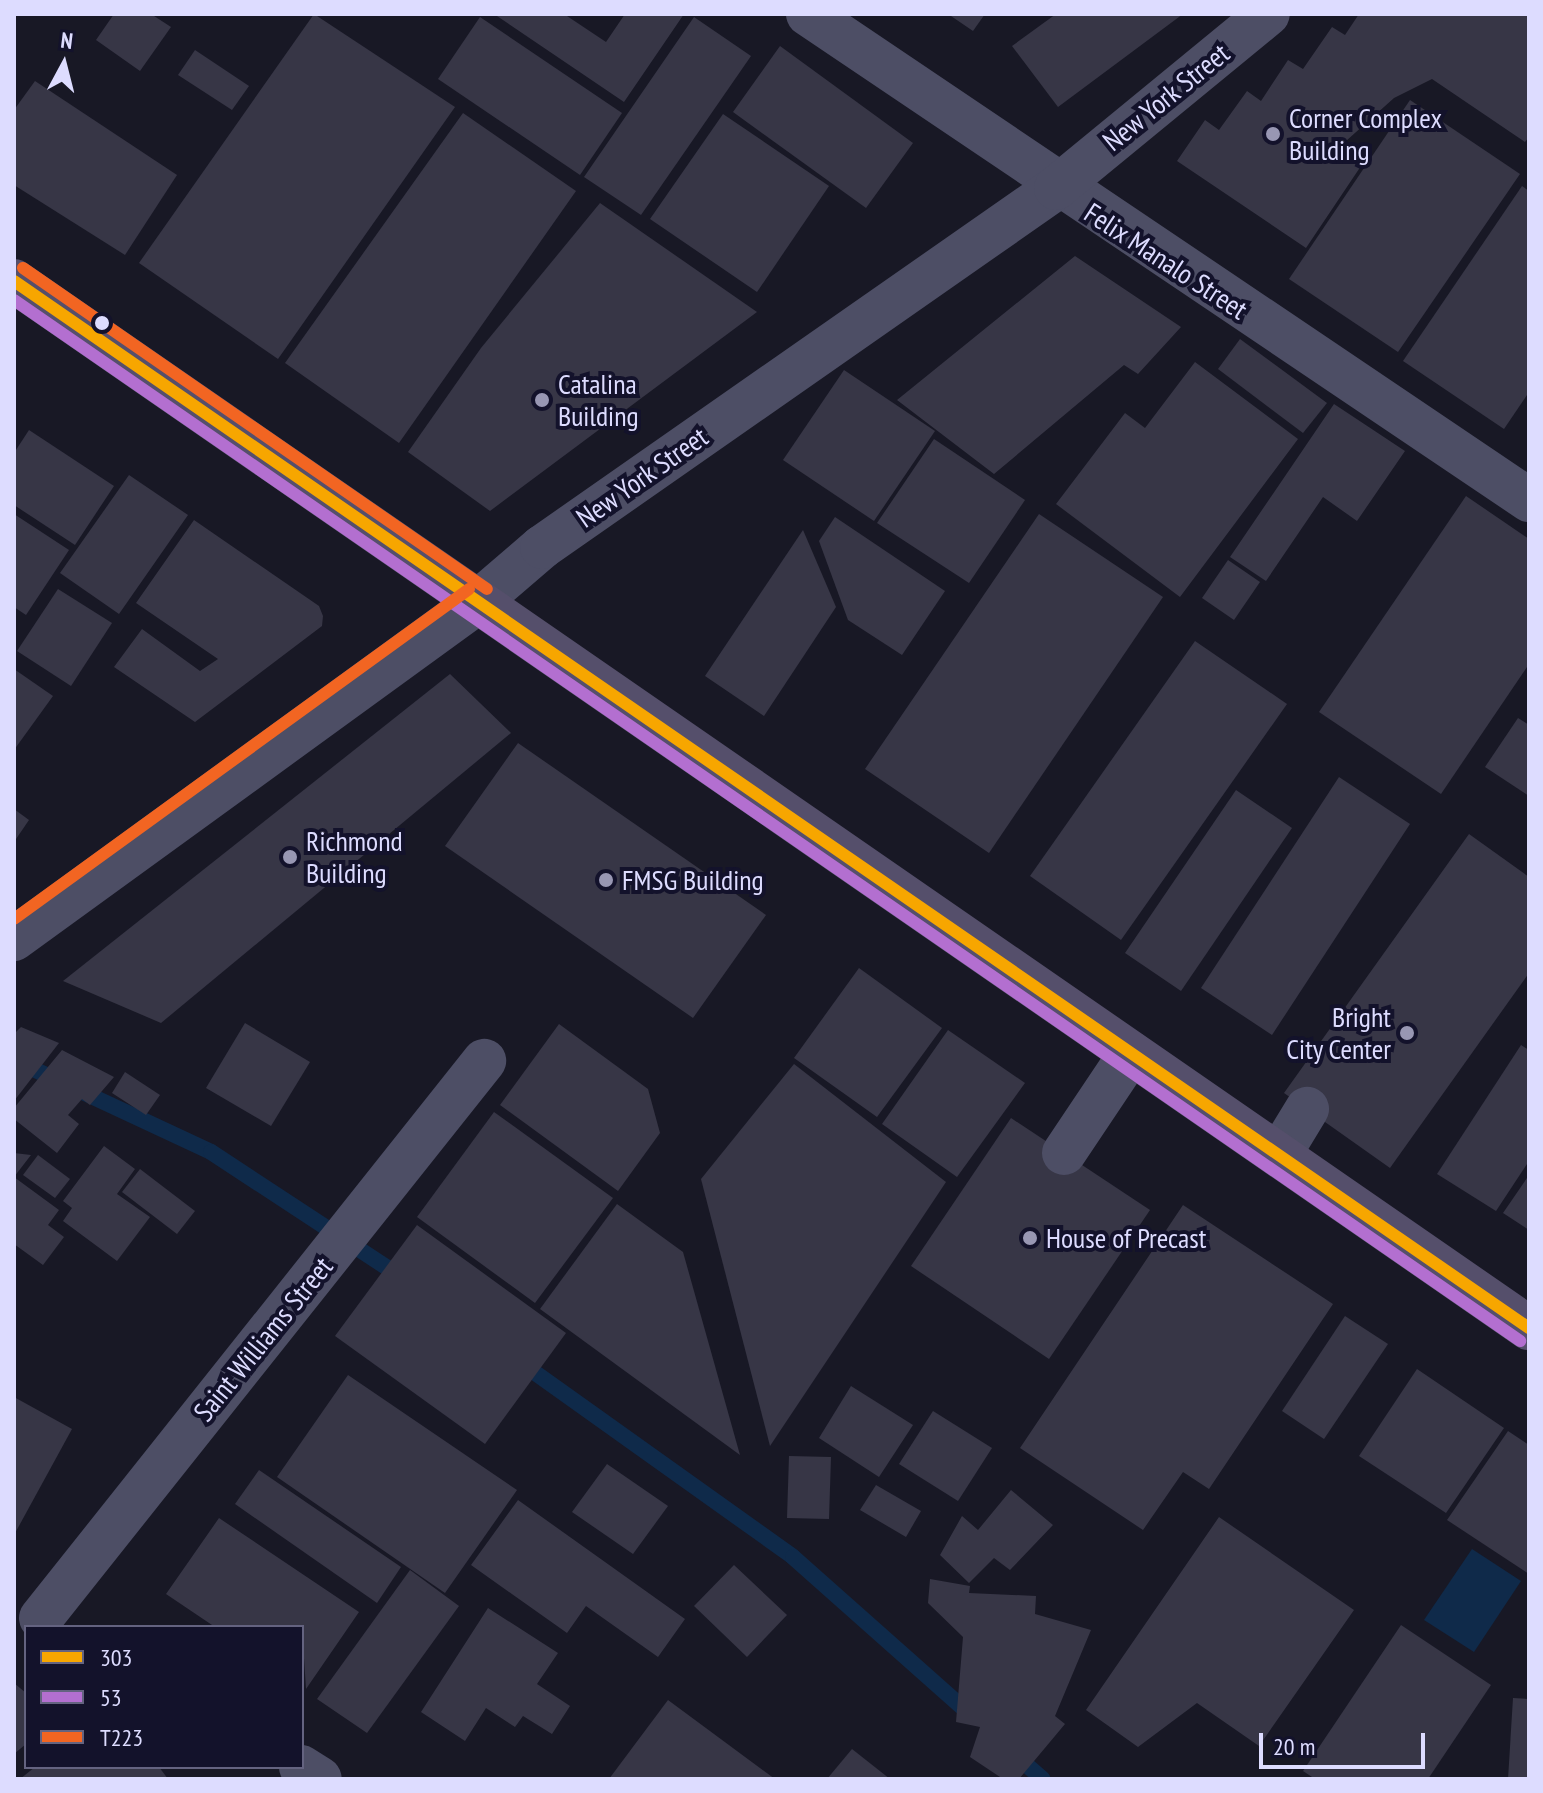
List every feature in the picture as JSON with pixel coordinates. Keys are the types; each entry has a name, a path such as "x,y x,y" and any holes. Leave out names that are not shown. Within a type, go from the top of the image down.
{"main road":[{"path":"14,281 1529,1328"}],"street":[{"name":"Felix Manalo Street","path":"808,14 1056,188 1529,500"},
{"name":"New York Street","path":"14,939 478,602 542,547 1056,188 1268,14"},
{"path":"1064,1153 1131,1053"},
{"name":"Saint Williams Street","path":"37,1616 484,1061"},
{"path":"1279,1155 1307,1109"}],"water":[{"path":"1472,1549 1521,1581 1474,1652 1424,1620"}],"building":[{"path":"114,14 151,14 171,27 140,71 96,40"},
{"path":"314,14 455,107 278,359 139,263"},
{"path":"494,14 564,14 606,42 625,14 684,14 624,102"},
{"path":"948,14 985,14 973,31"},
{"path":"1056,14 1183,14 1058,107 1012,46"},
{"name":"Corner Complex Building","path":"1359,14 1529,14 1529,137 1525,142 1432,79 1394,98 1336,150 1361,166 1306,248 1177,161 1205,120 1219,130 1247,91 1261,101 1288,60 1303,69 1332,27 1345,35"},
{"path":"480,17 622,113 580,175 438,79"},
{"path":"694,17 751,56 641,215 584,177"},
{"path":"780,46 913,143 866,208 733,112"},
{"path":"195,50 249,86 232,110 178,75"},
{"path":"35,81 177,175 125,255 14,185 14,110"},
{"path":"1410,100 1520,174 1398,352 1289,279"},
{"path":"463,113 576,191 399,443 285,363"},
{"path":"723,114 829,186 757,292 650,219"},
{"path":"1522,186 1529,191 1529,392 1504,429 1403,361"},
{"name":"Catalina Building","path":"600,203 757,312 490,511 408,452 481,348"},
{"path":"1075,256 1181,327 1138,374 1124,365 994,474 897,400"},
{"path":"1240,339 1327,403 1303,433 1218,369"},
{"path":"1195,362 1298,439 1180,597 1056,504 1125,413 1145,428"},
{"path":"844,370 935,431 874,521 783,460"},
{"path":"1334,404 1405,451 1357,521 1323,497 1266,581 1230,557"},
{"path":"29,430 114,486 75,545 14,505 14,453"},
{"path":"934,439 1025,500 969,583 877,523"},
{"path":"129,475 188,515 119,614 60,573"},
{"path":"1466,496 1529,539 1529,664 1441,794 1319,712"},
{"path":"14,514 69,550 26,615 14,607"},
{"path":"1039,514 1163,597 989,853 865,769"},
{"path":"835,517 945,591 902,655 848,620 819,541"},
{"path":"194,520 319,606 323,616 322,626 195,722 114,667 142,629 200,671 218,659 136,603"},
{"path":"803,530 836,607 764,716 705,676"},
{"path":"1228,560 1260,582 1234,620 1202,598"},
{"path":"58,589 112,623 71,686 17,651"},
{"path":"1195,641 1287,704 1121,940 1030,876"},
{"path":"14,669 53,696 14,750"},
{"name":"Richmond Building","path":"450,674 511,733 161,1023 63,981"},
{"path":"1518,718 1529,725 1529,796 1485,767"},
{"name":"FMSG Building","path":"518,743 766,915 693,1018 445,846"},
{"path":"1339,777 1410,824 1272,1035 1201,988"},
{"path":"1236,790 1292,828 1181,991 1125,953"},
{"path":"14,809 29,820 14,842"},
{"name":"Bright City Center","path":"1469,834 1529,877 1529,973 1390,1168 1284,1093"},
{"path":"859,968 942,1028 877,1117 794,1058"},
{"path":"245,1023 310,1062 271,1126 206,1088"},
{"path":"559,1024 648,1089 660,1133 618,1191 500,1105"},
{"path":"21,1027 59,1043 14,1101 14,1034"},
{"path":"948,1030 1025,1083 957,1177 882,1124"},
{"path":"1521,1045 1529,1050 1529,1161 1496,1211 1437,1174"},
{"path":"62,1050 114,1077 90,1105 82,1099 68,1115 79,1124 57,1153 14,1119 14,1108"},
{"path":"794,1064 946,1182 770,1446 701,1179"},
{"path":"125,1072 160,1095 146,1115 112,1093"},
{"path":"494,1112 613,1198 535,1303 417,1217"},
{"name":"House of Precast","path":"1011,1118 1150,1210 1049,1359 911,1266"},
{"path":"104,1146 135,1169 117,1194 150,1217 117,1261 63,1221 72,1208 63,1201"},
{"path":"14,1153 31,1155 14,1177"},
{"path":"38,1155 70,1179 55,1198 23,1175"},
{"path":"140,1169 195,1211 177,1234 122,1192"},
{"path":"1529,1175 1529,1230 1503,1213"},
{"path":"14,1177 59,1210 48,1225 64,1237 43,1265 14,1244"},
{"path":"617,1204 683,1252 740,1455 540,1309"},
{"path":"1183,1205 1333,1304 1209,1489 1183,1472 1143,1530 1020,1448"},
{"path":"417,1225 566,1333 485,1444 335,1336"},
{"path":"1345,1316 1388,1344 1324,1439 1282,1411"},
{"path":"1417,1369 1504,1428 1446,1513 1359,1456"},
{"path":"348,1375 517,1490 445,1593 277,1477"},
{"path":"851,1386 913,1425 879,1477 819,1438"},
{"path":"14,1397 72,1429 14,1535"},
{"path":"933,1411 992,1448 958,1501 899,1464"},
{"path":"1508,1431 1529,1445 1529,1574 1447,1520"},
{"path":"789,1456 831,1457 829,1519 787,1518"},
{"path":"607,1464 668,1506 633,1554 572,1512"},
{"path":"259,1470 401,1567 377,1603 235,1504"},
{"path":"876,1485 921,1511 906,1537 860,1510"},
{"path":"1011,1490 1053,1525 1010,1570 994,1558 969,1583 940,1555 962,1516 978,1530"},
{"path":"518,1500 685,1619 658,1657 586,1606 567,1633 471,1565"},
{"path":"1219,1517 1354,1610 1259,1746 1197,1703 1138,1747 1086,1710"},
{"path":"219,1518 359,1612 306,1689 304,1625 212,1625 166,1594"},
{"path":"734,1565 787,1615 747,1657 694,1606"},
{"path":"410,1570 459,1606 367,1733 317,1699"},
{"path":"930,1579 970,1586 969,1593 1036,1596 1035,1614 1091,1630 1055,1716 1065,1724 1019,1779 1003,1779 970,1757 980,1727 956,1722 963,1637 928,1603"},
{"path":"488,1608 558,1653 537,1684 570,1706 552,1734 523,1716 515,1727 486,1708 465,1741 421,1712"},
{"path":"1401,1625 1491,1685 1428,1779 1315,1779 1303,1771"},
{"path":"14,1683 24,1691 24,1746 14,1754"},
{"path":"1513,1698 1529,1699 1529,1779 1508,1779"},
{"path":"668,1700 775,1779 609,1779"},
{"path":"852,1749 890,1779 827,1779"},
{"path":"32,1769 160,1769 168,1779 20,1779"}],"waterway":[{"path":"14,1060 211,1152 403,1278"},
{"path":"520,1362 793,1557 973,1717"},
{"path":"1014,1754 1043,1779"}],"transit line":[{"name":"T223","path":"23,268 487,589"},
{"name":"303","path":"14,281 1529,1328"},
{"name":"53","path":"14,300 1520,1341"},
{"name":"T223","path":"14,919 469,589"}],"place":[{"name":"Corner Complex Building","path":"1273,134"},
{"name":"Catalina Building","path":"542,400"},
{"name":"Richmond Building","path":"290,857"},
{"name":"FMSG Building","path":"606,880"},
{"name":"Bright City Center","path":"1407,1033"},
{"name":"House of Precast","path":"1030,1238"}]}
